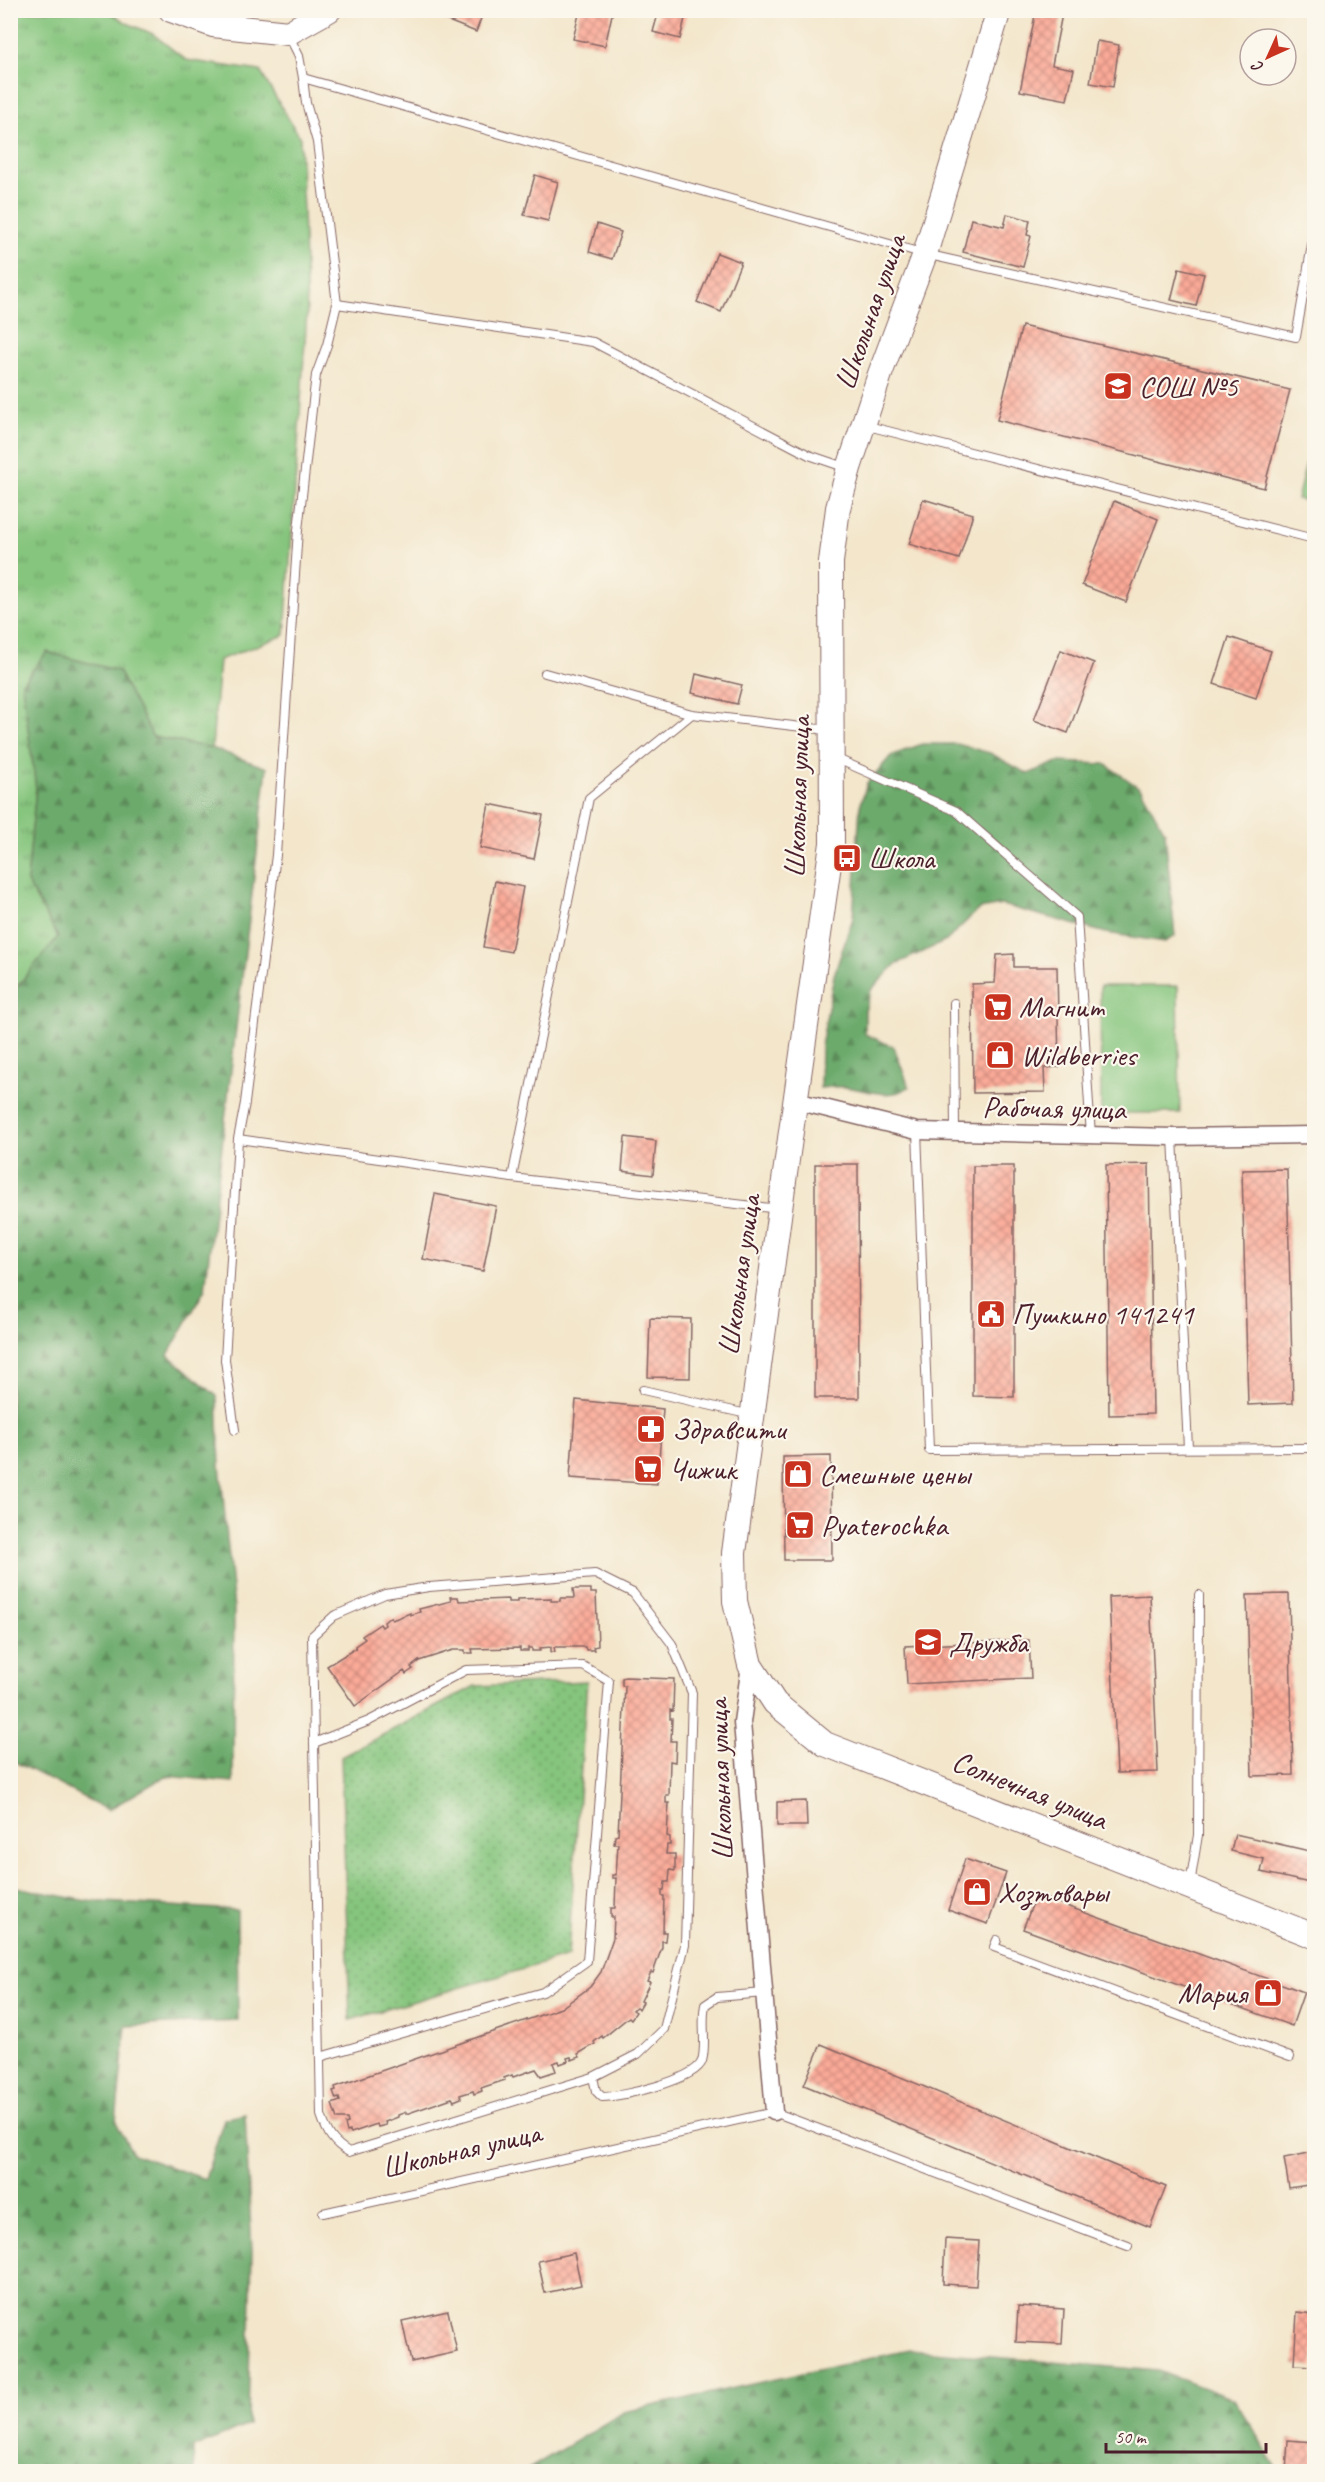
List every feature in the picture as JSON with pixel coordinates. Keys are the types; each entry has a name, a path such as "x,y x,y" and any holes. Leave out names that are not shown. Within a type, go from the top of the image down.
{"street":[{"path":"171,10 213,25 288,33 329,10"},
{"name":"Школьная улица","path":"774,2112 742,1722 750,1665 735,1601 734,1553 751,1415 832,843 831,562 838,508 849,468 880,374 925,254 999,10"},
{"name":"Рабочая улица","path":"796,1101 916,1131 1173,1137 1314,1135"},
{"name":"Солнечная улица","path":"750,1665 775,1703 825,1743 1314,1936"}],"lane":[{"path":"234,1430 225,1360 238,1139 245,1102 276,855 298,530 315,386 337,304 316,142 306,103 299,56 288,33"},
{"path":"303,78 925,254 1296,337 1314,233"},
{"path":"337,304 593,342 809,455 849,468"},
{"path":"864,426 1314,539"},
{"path":"545,673 692,714 832,730"},
{"path":"513,1178 589,798 692,714"},
{"path":"831,757 956,811 1077,917 1090,1136"},
{"path":"954,1003 956,1132"},
{"path":"916,1131 929,1450 1314,1448"},
{"path":"1173,1137 1188,1449"},
{"path":"238,1139 513,1178 780,1209"},
{"path":"643,1390 751,1415"},
{"path":"596,1574 633,1593 672,1644 692,1693 685,1945 664,2029 638,2054 593,2077 349,2152 337,2146 327,2133 321,2115 320,2057 312,1636 334,1616 385,1594 453,1585 596,1574"},
{"path":"1189,1887 1198,1835 1198,1595"},
{"path":"314,1743 369,1720 466,1670 583,1666 609,1681 587,1961 543,1992 320,2057"},
{"path":"997,1940 994,1947 1290,2057"},
{"path":"593,2077 596,2091 602,2097 612,2097 668,2082 694,2072 701,2064 703,2052 702,2017 705,2005 717,1997 764,1992"},
{"path":"774,2112 1128,2246"},
{"name":"Школьная улица","path":"324,2213 774,2112"}],"green space":[{"path":"11,11 108,11 127,23 153,34 186,60 260,71 300,138 307,312 285,635 219,660 212,748 153,737 118,671 47,652 22,683 36,788 27,882 58,937 11,995"},
{"path":"1307,460 1314,461 1314,503 1297,499"},
{"path":"47,652 118,671 153,737 212,748 267,768 205,1289 168,1355 217,1396 220,1465 234,1609 233,1782 166,1776 108,1810 11,1760 10,995 58,937 27,882 36,788 22,684"},
{"path":"922,744 957,744 990,753 1028,774 1058,762 1105,764 1141,789 1165,832 1175,936 1165,942 1106,933 1002,905 979,909 946,941 896,964 871,990 865,1011 865,1034 894,1047 909,1087 886,1094 841,1087 820,1088 821,1046 834,975 853,918 860,806 867,783 891,756"},
{"path":"1100,986 1178,986 1180,1113 1101,1113"},
{"path":"587,1681 568,1956 350,2020 341,1757 475,1686"},
{"path":"11,1886 87,1901 237,1910 238,2021 126,2026 116,2122 133,2154 205,2179 224,2119 245,2114 252,2251 248,2425 193,2448 194,2471 11,2471"},
{"path":"909,2350 1159,2371 1234,2399 1279,2471 525,2471 624,2412"}],"building":[{"path":"435,10 484,10 476,32 433,15"},
{"path":"580,10 613,10 605,46 573,39"},
{"path":"659,10 687,10 680,39 653,32"},
{"path":"1036,10 1062,14 1052,65 1074,69 1067,100 1020,91"},
{"path":"1097,41 1119,45 1113,87 1090,83"},
{"path":"535,175 558,182 548,221 524,215"},
{"path":"1007,214 1030,220 1027,235 1031,236 1023,267 963,252 971,219 1004,227"},
{"path":"597,224 621,232 612,259 589,252"},
{"path":"717,253 741,262 721,312 697,302"},
{"path":"1179,268 1204,274 1196,306 1171,300"},
{"path":"1022,326 1290,390 1264,488 997,420"},
{"path":"923,499 973,514 959,559 909,544"},
{"path":"1114,501 1158,519 1126,602 1082,585"},
{"path":"1229,637 1271,651 1256,698 1214,684"},
{"path":"1061,650 1094,663 1068,733 1034,720"},
{"path":"696,674 742,685 737,704 692,693"},
{"path":"489,804 543,815 534,859 480,848"},
{"path":"495,881 523,887 511,952 483,947"},
{"path":"1014,954 1014,967 1057,967 1059,1067 1044,1068 1045,1092 973,1093 972,984 995,983 997,955"},
{"path":"625,1137 656,1141 653,1175 622,1171"},
{"path":"815,1164 858,1164 859,1398 815,1398"},
{"path":"1149,1164 1153,1414 1109,1415 1106,1165"},
{"path":"973,1166 1014,1166 1014,1397 973,1396"},
{"path":"1287,1169 1293,1403 1248,1405 1242,1170"},
{"path":"435,1194 496,1206 483,1271 423,1259"},
{"path":"650,1318 691,1319 690,1378 648,1377"},
{"path":"576,1400 663,1409 657,1484 570,1478"},
{"path":"831,1456 832,1560 784,1560 783,1457"},
{"path":"573,1589 591,1589 591,1593 596,1593 598,1646 593,1647 594,1650 586,1650 585,1647 554,1647 555,1652 551,1652 551,1647 540,1648 540,1651 532,1651 532,1648 528,1648 528,1651 520,1651 520,1648 472,1649 473,1653 465,1653 465,1650 453,1650 419,1661 406,1674 404,1671 355,1706 327,1666 356,1648 355,1646 365,1639 362,1636 380,1624 382,1627 385,1625 384,1622 390,1617 392,1620 420,1612 419,1609 451,1601 450,1597 458,1597 459,1601 508,1599 508,1602 517,1602 517,1599 551,1598 551,1601 560,1601 560,1598 574,1598"},
{"path":"1289,1594 1293,1775 1252,1776 1247,1595"},
{"path":"1150,1595 1158,1772 1117,1773 1109,1597"},
{"path":"1029,1640 1031,1678 907,1684 905,1646"},
{"path":"622,1678 674,1679 673,1711 670,1710 670,1719 672,1719 671,1741 676,1741 675,1762 670,1761 669,1795 666,1795 666,1803 669,1803 667,1836 670,1837 670,1845 667,1845 666,1854 675,1854 675,1871 670,1870 669,1882 665,1882 664,1890 662,1890 665,1941 662,1941 662,1947 653,1973 651,1972 647,1981 650,1982 639,2009 636,2007 633,2010 636,2012 631,2019 629,2017 603,2038 602,2036 594,2042 595,2044 578,2054 580,2057 572,2060 571,2057 567,2058 568,2061 560,2064 559,2061 553,2063 556,2071 541,2076 536,2069 513,2077 512,2075 504,2078 505,2080 481,2088 482,2091 474,2094 473,2091 460,2095 461,2098 454,2101 452,2098 398,2115 385,2122 386,2125 378,2127 377,2124 351,2133 347,2132 345,2124 348,2123 347,2119 337,2119 332,2104 340,2101 339,2098 336,2099 333,2091 336,2090 335,2087 561,2008 590,1987 601,1972 613,1938 614,1917 611,1917 611,1908 615,1908 616,1878 612,1878 612,1875 616,1875 618,1844 614,1844 615,1836 618,1835 625,1686 622,1686"},
{"path":"806,1801 807,1826 777,1826 777,1802"},
{"path":"1235,1834 1314,1852 1314,1884 1261,1872 1264,1859 1231,1851"},
{"name":"Хозтовары","path":"965,1859 1006,1873 988,1924 948,1910"},
{"path":"1036,1895 1304,1992 1292,2026 1023,1929"},
{"path":"821,2044 1166,2187 1150,2227 804,2085"},
{"path":"1314,2152 1314,2184 1289,2188 1284,2158"},
{"path":"945,2239 979,2241 976,2286 943,2284"},
{"path":"574,2253 581,2285 545,2293 538,2261"},
{"path":"1018,2306 1064,2309 1062,2344 1016,2342"},
{"path":"448,2311 457,2352 411,2362 402,2321"},
{"path":"1297,2312 1314,2314 1314,2366 1294,2365"},
{"path":"1288,2440 1314,2442 1314,2472 1286,2472"}],"place":[{"name":"СОШ №5","path":"1118,386"},
{"name":"Школа","path":"847,858"},
{"name":"Магнит","path":"998,1007"},
{"name":"Wildberries","path":"1000,1055"},
{"name":"Пушкино 141241","path":"991,1314"},
{"name":"Здравсити","path":"651,1429"},
{"name":"Чижик","path":"648,1469"},
{"name":"Смешные цены","path":"798,1474"},
{"name":"Pyaterochka","path":"800,1525"},
{"name":"Дружба","path":"928,1642"},
{"name":"Хозтовары","path":"977,1892"},
{"name":"Мария","path":"1268,1993"}]}
